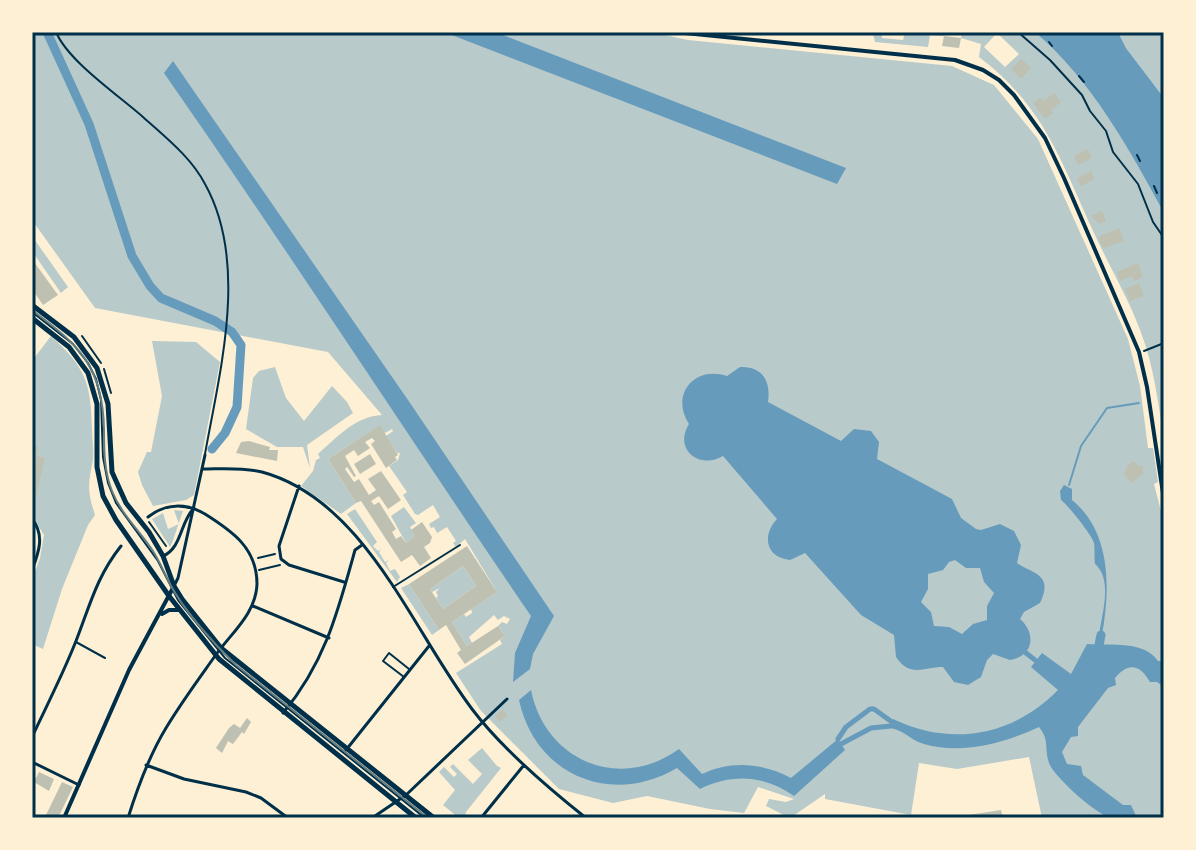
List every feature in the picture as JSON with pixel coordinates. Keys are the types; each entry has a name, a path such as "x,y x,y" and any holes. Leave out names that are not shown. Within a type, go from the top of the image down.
{"main road":[{"path":"32,305 74,337 97,368 108,404 112,472 126,503 166,553 172,591 180,610 218,651 287,708 401,799 434,818"},
{"path":"32,318 69,347 88,373 97,404 97,467 103,496 116,520 218,651 287,708 346,750 401,799 416,818"}],"street":[{"path":"675,32 955,60 983,70 999,80 1014,95 1045,138 1139,352 1164,500"},
{"path":"64,818 129,670 172,591 205,455"},
{"path":"202,469 258,471 299,486 339,518 362,544 481,721 586,818"},
{"path":"299,486 279,546 281,559 289,565 346,582"},
{"path":"128,818 146,765 166,727 253,606 256,593 253,559 239,538 194,508 174,505 155,511 148,518"},
{"path":"166,553 170,554 176,546 187,515 194,508"},
{"path":"32,570 40,538 33,520"},
{"path":"287,708 311,675 329,638 355,550 362,544"},
{"path":"32,737 76,642 98,580 105,565 121,546"},
{"path":"253,606 329,638"},
{"path":"160,615 169,610 180,610"},
{"path":"346,750 429,646"},
{"path":"372,818 401,799 507,699"},
{"path":"32,762 80,785"},
{"path":"481,818 525,764"},
{"path":"146,765 195,782 246,792 261,798 288,818"}],"lane":[{"path":"56,32 74,58 179,149 204,181 224,230 228,281 223,357 205,455"},
{"path":"32,312 73,344 88,363 101,400 103,457 108,483 120,510 158,561 172,591"},
{"path":"392,588 460,545"},
{"path":"76,642 105,658"},
{"path":"404,677 383,661 389,653 410,670"},
{"path":"401,799 425,818"}],"path":[{"path":"1018,32 1072,81 1082,95 1106,131 1113,152 1138,184 1153,222 1164,238"},
{"path":"1047,47 1050,44"},
{"path":"1076,80 1080,76 1082,82"},
{"path":"1139,352 1164,343"},
{"path":"106,374 112,400"},
{"path":"148,518 166,553"},
{"path":"253,559 276,554 281,559 280,565 256,571"}],"shaded area":[{"path":"32,32 651,32 688,40 952,66 994,85 1038,139 1128,339 1140,386 1148,448 1153,448 1158,482 1154,484 1164,523 1164,818 1042,818 1029,757 957,769 919,763 911,815 825,799 825,794 790,818 766,806 769,799 786,802 794,799 758,787 744,813 647,796 613,803 559,789 481,711 456,673 502,644 500,640 505,636 498,626 502,622 507,624 510,619 504,616 498,620 494,615 469,637 472,643 467,646 452,622 472,613 471,609 497,592 465,539 456,547 453,543 456,541 447,527 437,533 434,527 431,528 429,524 440,517 433,505 415,514 403,495 407,492 389,466 398,460 400,453 386,436 392,429 385,433 379,426 328,459 356,503 341,514 301,486 320,458 318,454 332,441 355,423 382,415 328,352 95,308 32,220"},
{"path":"882,32 882,38 903,40 905,32 944,32 944,36 930,35 928,47 875,42 873,34 861,33"},
{"path":"962,32 1035,32 1092,94 1164,213 1164,440 1151,368 1140,330 1061,159 1036,116 1020,96 979,57 981,44 961,38","holes":["997,33 1019,54 1005,67 984,47"]},
{"path":"1118,32 1164,32 1164,98 1126,48"},
{"path":"32,236 68,287 61,293 32,251"},
{"path":"51,336 72,357 88,387 93,452 89,488 95,515 62,589 43,649 32,644 32,580 44,535 32,516 32,372 35,357"},
{"path":"152,341 196,342 220,362 194,495 186,500 153,506 138,472 147,452 151,452 162,396"},
{"path":"275,367 286,398 304,421 332,386 353,413 307,445 310,468 303,447 277,447 246,429 253,378 259,371"},
{"path":"404,507 416,523 410,527 415,536 406,543 391,516"},
{"path":"355,509 377,542 373,546 378,551 381,549 379,552 385,562 389,560 386,563 390,571 395,569 400,577 397,582 347,514"},
{"path":"174,510 183,511 179,523"},
{"path":"163,513 168,529 178,524 170,547 152,519"},
{"path":"463,566 476,586 443,609 436,598 440,588 432,592 430,589"},
{"path":"409,584 439,630 432,635 401,588"},
{"path":"482,748 501,768 466,812 465,818 459,818 443,805 455,790 439,772 444,767 454,777 457,774 450,767 453,764 473,784 482,774 468,760"}],"water":[{"path":"444,32 495,32 846,168 837,184"},
{"path":"1035,32 1118,32 1126,48 1164,98 1164,213 1092,94"},
{"path":"173,61 554,616 533,654 530,669 513,682 515,653 531,616 164,73"},
{"path":"740,367 760,372 767,382 768,402 841,441 854,429 871,431 879,442 877,459 952,499 961,518 976,529 1000,524 1014,531 1021,545 1017,563 1040,576 1045,586 1040,603 1024,612 1020,619 1030,638 1024,654 1010,660 993,654 987,660 981,677 968,685 954,682 943,667 917,670 906,667 896,657 894,635 861,615 805,553 790,560 775,555 768,538 777,519 723,456 706,461 698,459 691,455 684,442 689,424 682,403 688,385 704,375 727,376","holes":["955,560 966,568 980,568 984,582 994,593 987,606 987,620 973,624 962,634 949,627 934,626 931,612 921,602 928,589 928,574 943,570"]},
{"path":"1064,485 1072,489 1072,500 1085,513 1101,545 1107,581 1102,635 1099,635 1105,597 1104,578 1095,564 1092,539 1061,500 1060,491"},
{"path":"1087,644 1136,647 1152,654 1158,661 1164,661 1164,687 1150,682 1134,667 1120,673 1115,678 1116,685 1108,688 1078,727 1078,736 1071,737 1062,752 1067,764 1081,766 1083,775 1123,805 1131,805 1137,818 1111,818 1077,795 1049,763 1046,740 1039,727 1012,738 968,748 924,744 891,728 893,719 937,733 959,734 1001,727 1040,706 1058,690 1031,667 1042,653 1071,674"},
{"path":"531,690 539,715 552,735 568,751 588,762 610,768 633,768 656,762 679,749 702,774 724,767 747,765 791,778 838,739 845,750 794,796 771,784 748,779 724,780 700,789 677,768 652,779 627,784 602,783 579,777 559,765 541,748 528,726 519,700"}],"building":[{"path":"944,36 961,38 959,48 942,46"},
{"path":"1021,59 1031,68 1021,79 1011,69"},
{"path":"1054,93 1061,102 1045,119 1033,103 1041,97 1044,101"},
{"path":"1088,149 1092,158 1078,165 1074,156"},
{"path":"1091,171 1095,179 1081,186 1077,178"},
{"path":"1102,211 1106,221 1099,224 1091,216"},
{"path":"1119,228 1124,241 1103,248 1098,237"},
{"path":"32,259 58,295 43,305 32,289"},
{"path":"1138,263 1143,277 1134,281 1132,276 1120,281 1117,272"},
{"path":"1139,283 1144,296 1130,301 1125,289"},
{"path":"380,425 398,455 395,457 397,460 386,468 371,444 375,441 372,438 365,442 370,448 358,456 354,450 345,456 356,476 347,467 345,469 354,482 359,479 369,495 376,490 368,479 381,471 401,500 388,509 379,496 371,501 374,505 379,502 396,529 392,532 396,539 401,536 406,543 415,536 411,530 422,522 432,537 424,547 431,558 420,566 412,555 401,562 361,501 356,503 328,459"},
{"path":"241,442 270,447 269,450 278,450 277,461 236,453"},
{"path":"32,445 38,446 36,456 45,458 36,497 32,497"},
{"path":"370,454 376,464 360,474 354,464"},
{"path":"1134,461 1143,466 1143,474 1131,483 1124,474"},
{"path":"467,546 497,592 452,622 467,646 498,626 505,636 465,664 457,653 461,650 446,625 439,630 409,584","holes":["463,566 476,586 443,609 430,589"]},
{"path":"503,709 507,715 500,722 495,716"},
{"path":"247,718 251,722 244,734 242,732 233,744 228,741 222,753 216,748 229,728 234,724 240,728"},
{"path":"39,772 54,779 49,791 34,782"},
{"path":"62,782 73,787 58,818 52,818 46,815"},
{"path":"1001,810 1003,818 962,818 962,816"}],"waterway":[{"path":"47,32 89,124 132,256 150,286 161,298 215,321 232,332 241,345 237,407 225,433 212,449"},
{"path":"1069,485 1081,446 1107,408 1139,403"},
{"path":"1099,645 1101,635"},
{"path":"1026,653 1035,660"},
{"path":"838,739 846,727 870,709 892,722"},
{"path":"841,744 871,728 891,726"}],"tram line":[{"path":"32,310 76,347 86,360 103,408 105,460 112,491 153,551 191,616 236,665 428,818"}]}
